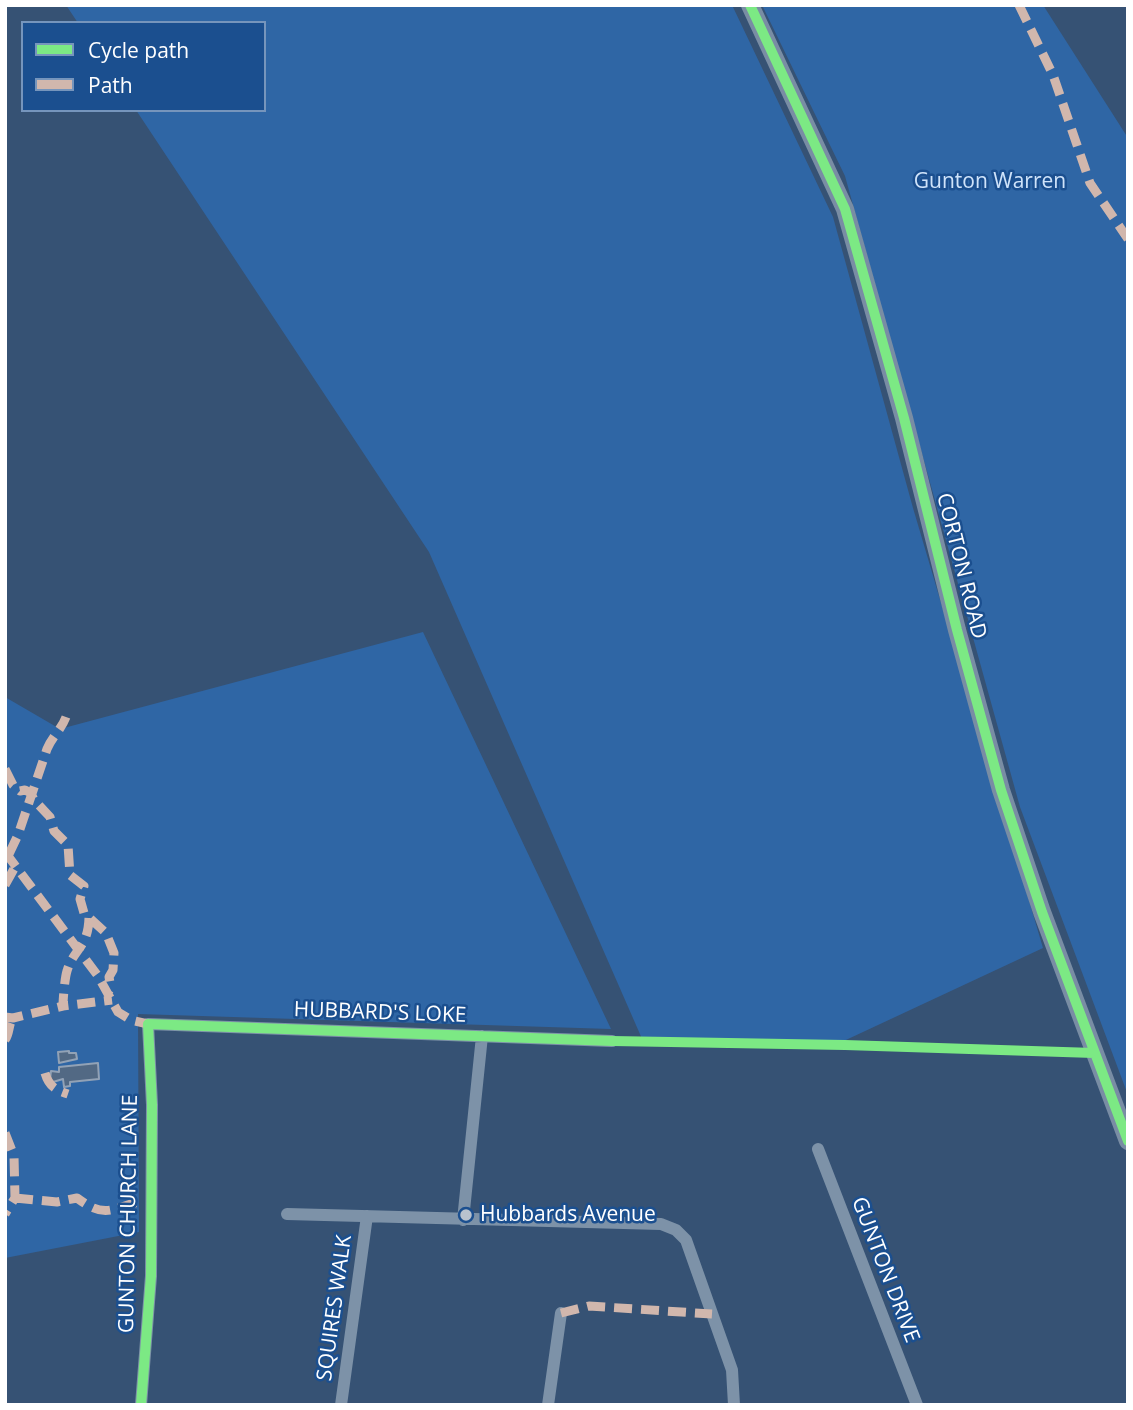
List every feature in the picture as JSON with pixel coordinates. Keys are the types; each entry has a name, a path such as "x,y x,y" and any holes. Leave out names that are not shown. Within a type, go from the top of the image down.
{"main road":[{"name":"CORTON ROAD","path":"750,5 845,209 904,418 957,630 1001,790 1047,925 1128,1141"}],"street":[{"name":"HUBBARD'S LOKE","path":"148,1024 612,1041"},
{"name":"GUNTON CHURCH LANE","path":"141,1405 151,1276 152,1105 148,1024"},
{"path":"463,1220 482,1036"},
{"name":"GUNTON DRIVE","path":"817,1149 917,1405"},
{"path":"287,1214 661,1224 676,1230 686,1240 732,1370 734,1405"},
{"name":"SQUIRES WALK","path":"341,1405 367,1216"},
{"path":"548,1405 561,1313"}],"green space":[{"path":"66,5 732,5 833,217 913,508 1043,948 833,1046 643,1041 429,552 137,112 266,112 266,21 77,21"},
{"name":"Gunton Warren","path":"762,5 1043,5 1128,138 1128,1095 1020,807 845,176"},
{"path":"423,632 611,1029 138,1014 139,1232 5,1258 5,697 60,729"}],"building":[{"path":"58,1052 76,1053 77,1059 59,1063"},
{"path":"98,1063 99,1079 70,1082 70,1086 64,1087 63,1079 53,1082 50,1080 51,1071 59,1072 59,1067"}],"marked path":[{"path":"1019,5 1053,75 1090,183 1128,239"},
{"path":"9,854 47,749 66,717"},
{"path":"5,769 13,785 20,791 31,793 50,817 54,831 68,845 70,875 84,886 80,899 84,913 106,933 114,953 113,970 109,977 111,988 108,992"},
{"path":"5,852 98,976 118,1012 131,1020 148,1024"},
{"path":"5,885 15,867"},
{"path":"89,918 86,936 67,971 63,1006 112,1000"},
{"path":"5,1017 13,1018 63,1006"},
{"path":"5,1040 13,1018"},
{"path":"45,1073 54,1087 68,1094"},
{"path":"5,1133 14,1156 15,1198 5,1214"},
{"path":"15,1198 57,1202 77,1198 95,1209 102,1210 143,1201"},
{"path":"561,1313 589,1306 712,1314"}],"cycle path":[{"path":"750,5 845,209 904,418 957,630 1001,790 1042,912 1128,1141"},
{"path":"141,1405 151,1276 152,1105 148,1024 612,1041 1094,1053"}],"place":[{"name":"Hubbards Avenue","path":"466,1215"}]}
